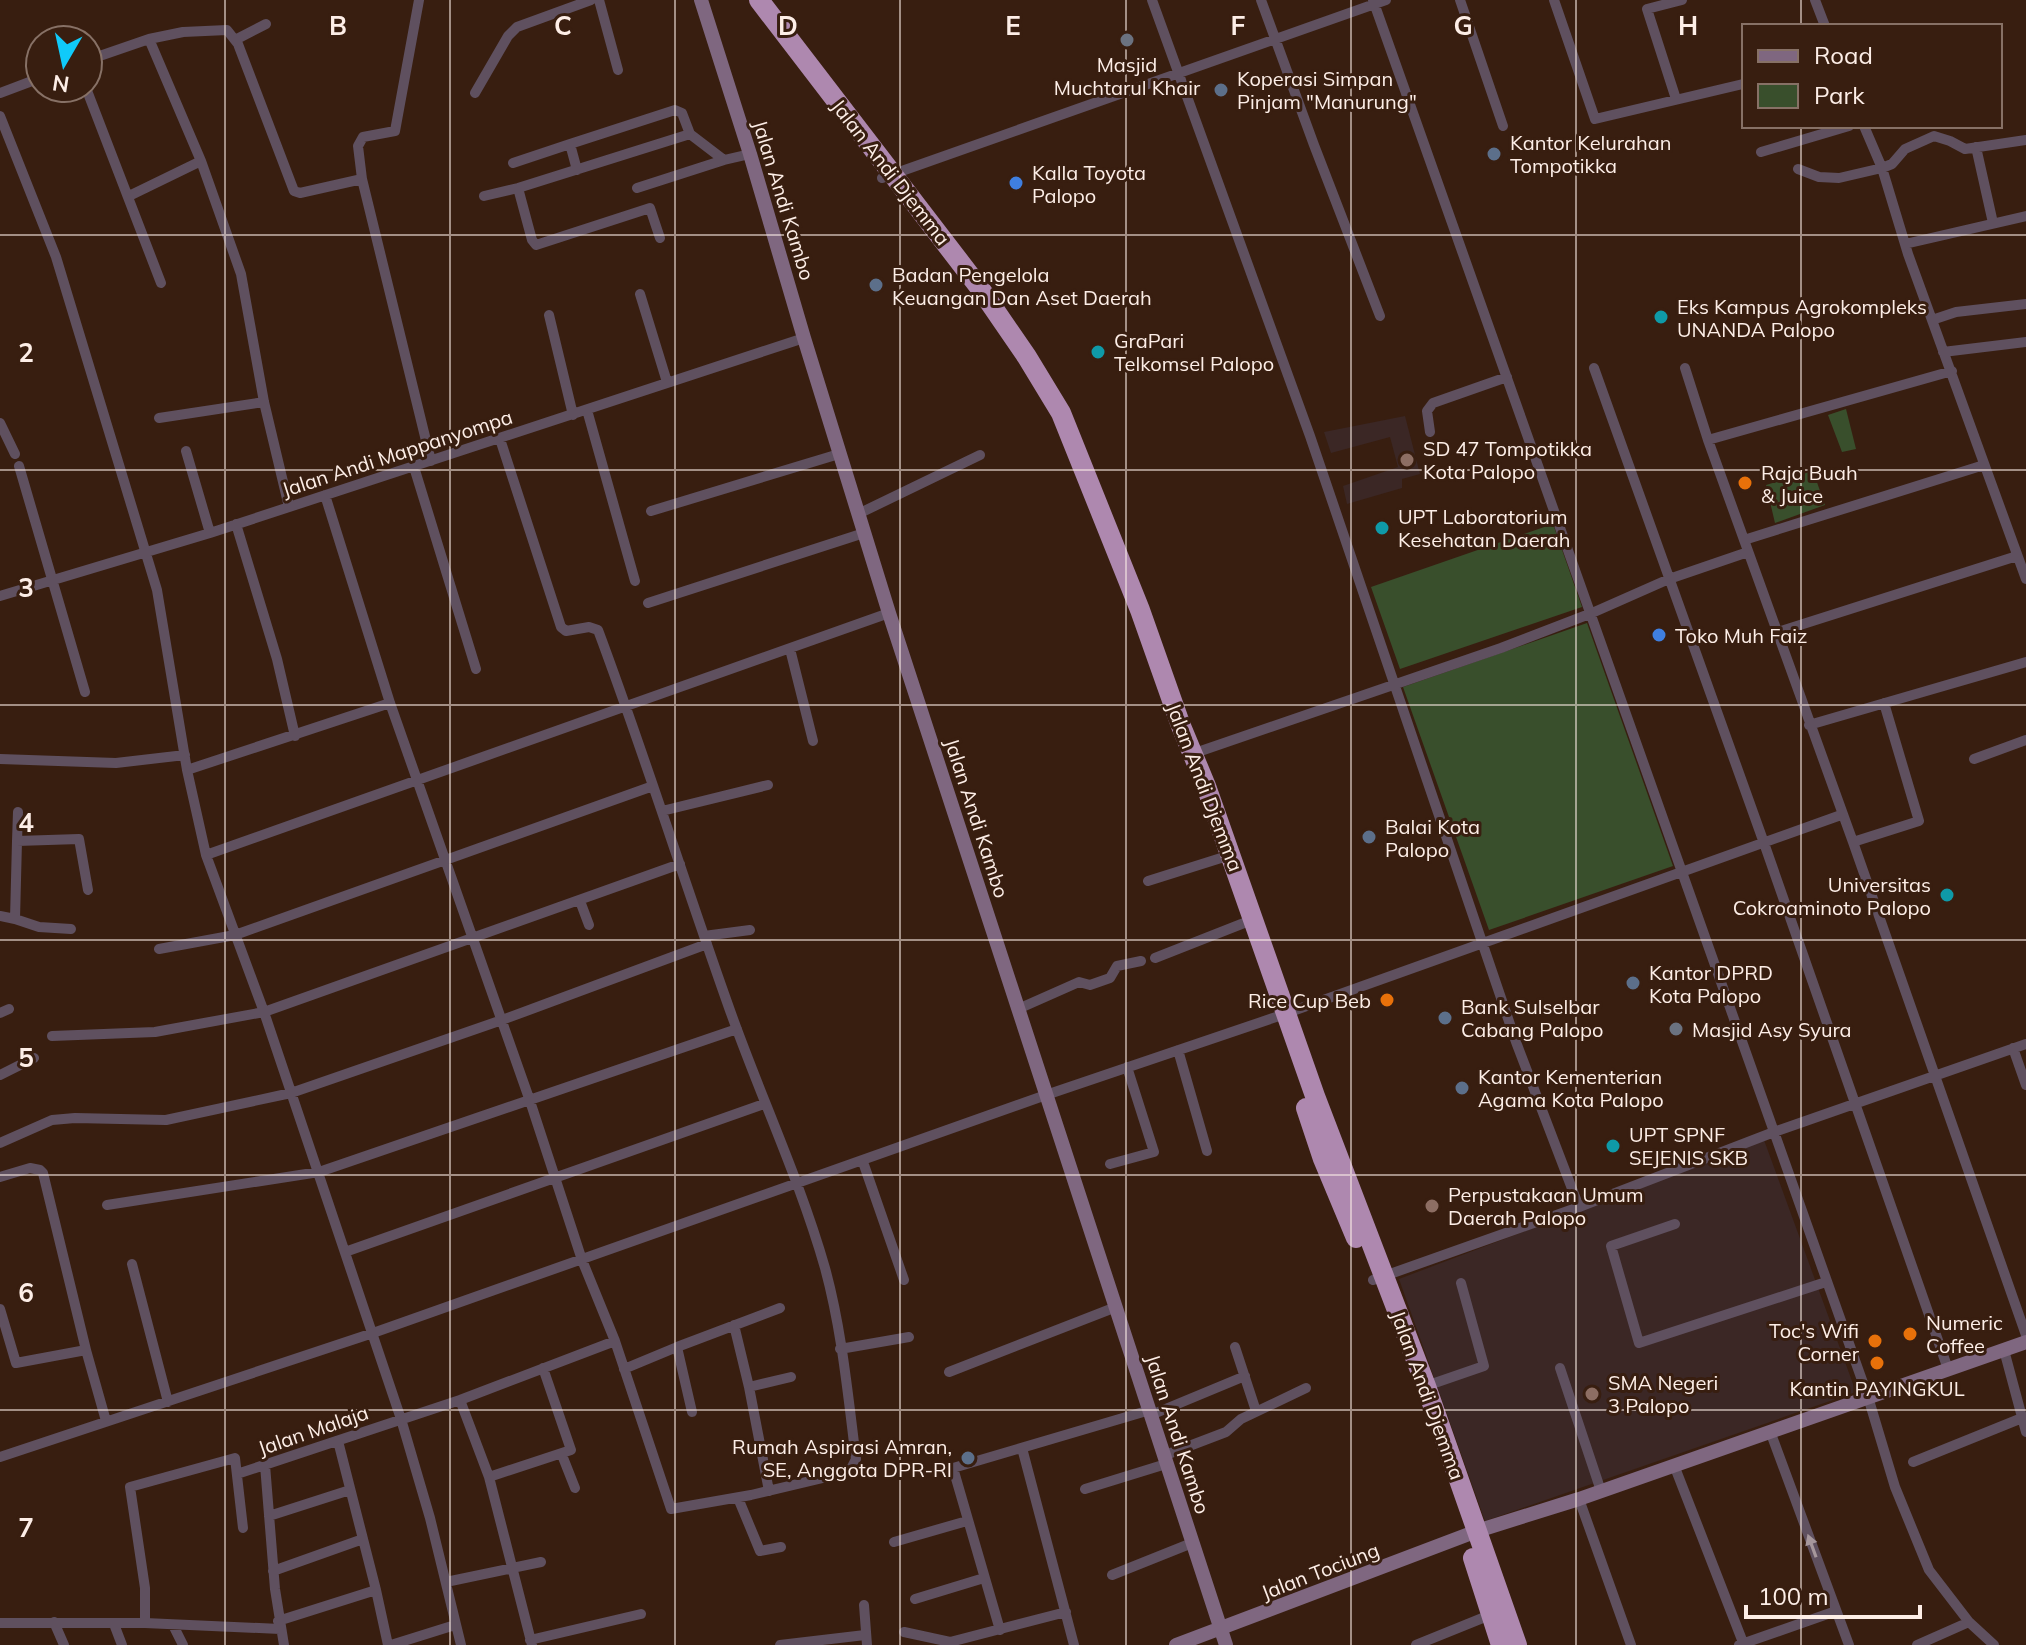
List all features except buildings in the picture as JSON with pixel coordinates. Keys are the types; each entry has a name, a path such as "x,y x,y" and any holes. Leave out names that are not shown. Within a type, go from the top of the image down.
{"highway":[{"name":"Jalan Andi Djemma","path":"746,0 888,176"},
{"name":"Jalan Andi Djemma","path":"759,0 956,273 1019,364 1052,420 1188,755 1281,1014 1323,1159 1426,1386 1472,1533 1490,1615 1501,1645"},
{"name":"Jalan Andi Djemma","path":"1188,755 1244,923 1281,1014"},
{"name":"Jalan Andi Djemma","path":"1379,1278 1472,1533 1517,1645"}],"street":[{"path":"419,0 395,131 361,139 359,153 362,179 431,461"},
{"path":"475,93 508,36 517,27 591,0"},
{"path":"599,0 618,70"},
{"name":"Jalan Andi Kambo","path":"701,0 889,613 1226,1645"},
{"path":"1152,0 1310,436 1516,1042 1579,1207"},
{"path":"1261,0 1380,316"},
{"path":"888,176 1386,0"},
{"path":"1460,0 1503,126"},
{"path":"1554,0 1595,119 1742,84"},
{"path":"1676,99 1647,9 1682,0"},
{"path":"1815,0 1824,24"},
{"path":"1374,2 1868,1397 1895,1487 1929,1570 1969,1622 1994,1645"},
{"path":"235,40 266,24"},
{"path":"104,54 149,39 183,32 222,29 230,32 294,191 300,193 362,179"},
{"path":"149,39 201,161 241,274 264,402 289,507"},
{"path":"0,93 24,84"},
{"path":"92,104 161,283"},
{"path":"513,163 675,110 681,110 690,134 724,160"},
{"path":"0,116 56,257 157,590 187,770 206,855 264,1012 401,1419 461,1645"},
{"path":"1761,152 1842,128"},
{"path":"1865,128 1882,168 1905,244 2026,579"},
{"path":"484,196 690,134"},
{"path":"1798,169 1819,177 1839,178 1882,168 1892,164 1905,149 1934,136 1961,148 2026,140"},
{"path":"570,144 577,170"},
{"path":"1976,147 1993,223"},
{"path":"637,188 750,154"},
{"path":"129,196 201,161"},
{"path":"518,188 536,245 650,208 660,238"},
{"path":"1905,244 2026,216"},
{"path":"640,294 667,382"},
{"path":"1932,320 1956,312 2026,304"},
{"path":"549,315 573,415"},
{"name":"Jalan Andi Mappanyompa","path":"0,596 210,533 804,338"},
{"path":"1943,352 2026,342"},
{"path":"1594,368 1948,1369"},
{"path":"1685,368 2026,1335"},
{"path":"1708,440 1952,371"},
{"path":"1430,432 1427,411 1433,403 1507,377"},
{"path":"159,418 264,402"},
{"path":"587,410 635,581"},
{"path":"0,423 15,454"},
{"path":"325,495 390,703 530,1101 582,1260 615,1341 671,1509 738,1498 844,1473 855,1463 840,1349 825,1270 797,1184 737,1029 598,630 589,627 566,631 561,627 500,439"},
{"path":"186,451 210,533"},
{"path":"651,511 839,454"},
{"path":"858,514 980,455"},
{"path":"1744,540 1984,465"},
{"path":"19,466 85,692"},
{"path":"414,467 476,669"},
{"path":"236,524 277,659 295,736"},
{"path":"648,603 864,533"},
{"path":"1188,755 1592,613 1669,579 1748,552"},
{"path":"1778,632 2017,556"},
{"path":"206,855 889,613"},
{"path":"790,649 813,741"},
{"path":"1809,725 2026,662"},
{"path":"187,770 390,703"},
{"path":"1853,842 1919,821 1884,703"},
{"path":"1974,759 2026,740"},
{"path":"0,759 116,763 185,755"},
{"path":"662,811 768,785"},
{"path":"159,949 235,935 653,786"},
{"path":"15,919 18,812"},
{"path":"0,1457 373,1333 1841,815"},
{"path":"17,841 79,839 88,890"},
{"path":"1148,881 1221,858"},
{"path":"52,1036 155,1032 264,1012 680,864"},
{"path":"580,901 589,925"},
{"path":"0,916 39,927 71,929"},
{"path":"1155,958 1244,923"},
{"path":"0,1143 52,1120 178,1118 291,1093 502,1020 706,940 750,930"},
{"path":"1018,1009 1079,982 1095,984 1110,978 1117,966 1141,961"},
{"path":"107,1205 319,1172 737,1029"},
{"path":"1379,1278 1579,1207 1856,1102 2026,1044"},
{"path":"2013,1048 2026,1085"},
{"path":"1178,1050 1207,1151"},
{"path":"0,1075 34,1058"},
{"path":"1110,1164 1154,1152 1127,1067"},
{"path":"345,1252 764,1104"},
{"path":"863,1162 904,1280"},
{"path":"0,1177 30,1168 43,1173 106,1421"},
{"path":"1675,1224 1611,1246 1639,1343 1826,1282"},
{"path":"132,1264 168,1402"},
{"path":"1426,1386 1484,1366 1461,1283"},
{"path":"949,1372 1116,1307"},
{"path":"624,1369 780,1308"},
{"path":"0,1309 16,1363 86,1350"},
{"path":"734,1325 769,1491"},
{"path":"840,1349 909,1337"},
{"name":"Jalan Malaja","path":"237,1474 460,1400 615,1341"},
{"name":"Jalan Tociung","path":"1176,1645 1472,1533 1579,1499 2026,1342"},
{"path":"677,1347 692,1412"},
{"path":"1235,1347 1256,1411"},
{"path":"2004,1350 2026,1432"},
{"path":"489,1477 570,1452 571,1447 543,1368"},
{"path":"1560,1368 1601,1491"},
{"path":"1000,1630 953,1468 1150,1413 1245,1376"},
{"path":"749,1387 791,1377"},
{"path":"1085,1489 1165,1460 1226,1432 1238,1420 1306,1388"},
{"path":"460,1400 489,1477 531,1643 641,1614"},
{"path":"1913,1462 2022,1418"},
{"path":"1770,1431 1849,1645"},
{"path":"338,1441 390,1645 455,1625"},
{"path":"1022,1448 1074,1645"},
{"path":"562,1455 575,1488"},
{"path":"145,1623 145,1588 130,1487 233,1458 243,1528"},
{"path":"265,1465 273,1571 284,1645"},
{"path":"1674,1465 1742,1645 1836,1611"},
{"path":"269,1516 350,1490"},
{"path":"738,1498 760,1551 781,1547"},
{"path":"1579,1499 1631,1645"},
{"path":"894,1542 967,1521"},
{"path":"273,1571 363,1539"},
{"path":"1112,1575 1192,1543"},
{"path":"446,1582 541,1562"},
{"path":"915,1599 984,1578"},
{"path":"0,1623 279,1625 376,1590"},
{"path":"780,1645 866,1640 864,1605"},
{"path":"904,1632 950,1642 1066,1612"},
{"path":"1416,1645 1490,1615"},
{"path":"54,1622 64,1645"},
{"path":"1917,1645 1969,1622"},
{"path":"114,1624 122,1645"},
{"path":"173,1625 183,1645"}],"shaded area":[{"name":"SD 47 Tompotikka Kota Palopo","path":"1405,416 1420,474 1402,479 1402,488 1347,504 1343,486 1398,467 1390,437 1331,453 1324,432"},
{"path":"1764,1140 1856,1392 1485,1521 1399,1279"}],"green space":[{"path":"1846,409 1856,449 1842,452 1828,415"},
{"path":"1813,471 1825,505 1775,523 1766,485"},
{"path":"1553,524 1582,607 1400,669 1371,587"},
{"path":"1587,623 1673,866 1489,930 1403,687"}],"place":[{"name":"Masjid Muchtarul Khair","path":"1127,40"},
{"name":"Koperasi Simpan Pinjam \"Manurung\"","path":"1221,90"},
{"name":"Kantor Kelurahan Tompotikka","path":"1494,154"},
{"name":"Kalla Toyota Palopo","path":"1016,183"},
{"name":"Badan Pengelola Keuangan Dan Aset Daerah","path":"876,285"},
{"name":"Eks Kampus Agrokompleks UNANDA Palopo","path":"1661,317"},
{"name":"GraPari Telkomsel Palopo","path":"1098,352"},
{"name":"SD 47 Tompotikka Kota Palopo","path":"1407,460"},
{"name":"Raja Buah & Juice","path":"1745,483"},
{"name":"UPT Laboratorium Kesehatan Daerah","path":"1382,528"},
{"name":"Toko Muh Faiz","path":"1659,635"},
{"name":"Balai Kota Palopo","path":"1369,837"},
{"name":"Universitas Cokroaminoto Palopo","path":"1947,895"},
{"name":"Kantor DPRD Kota Palopo","path":"1633,983"},
{"name":"Rice Cup Beb","path":"1387,1000"},
{"name":"Bank Sulselbar Cabang Palopo","path":"1445,1018"},
{"name":"Masjid Asy Syura","path":"1676,1029"},
{"name":"Kantor Kementerian Agama Kota Palopo","path":"1462,1088"},
{"name":"UPT SPNF SEJENIS SKB","path":"1613,1146"},
{"name":"Perpustakaan Umum Daerah Palopo","path":"1432,1206"},
{"name":"Numeric Coffee","path":"1910,1334"},
{"name":"Toc's Wifi Corner","path":"1875,1341"},
{"name":"Kantin PAYINGKUL","path":"1877,1363"},
{"name":"SMA Negeri 3 Palopo","path":"1592,1394"},
{"name":"Rumah Aspirasi Amran, SE, Anggota DPR-RI","path":"968,1458"}]}
